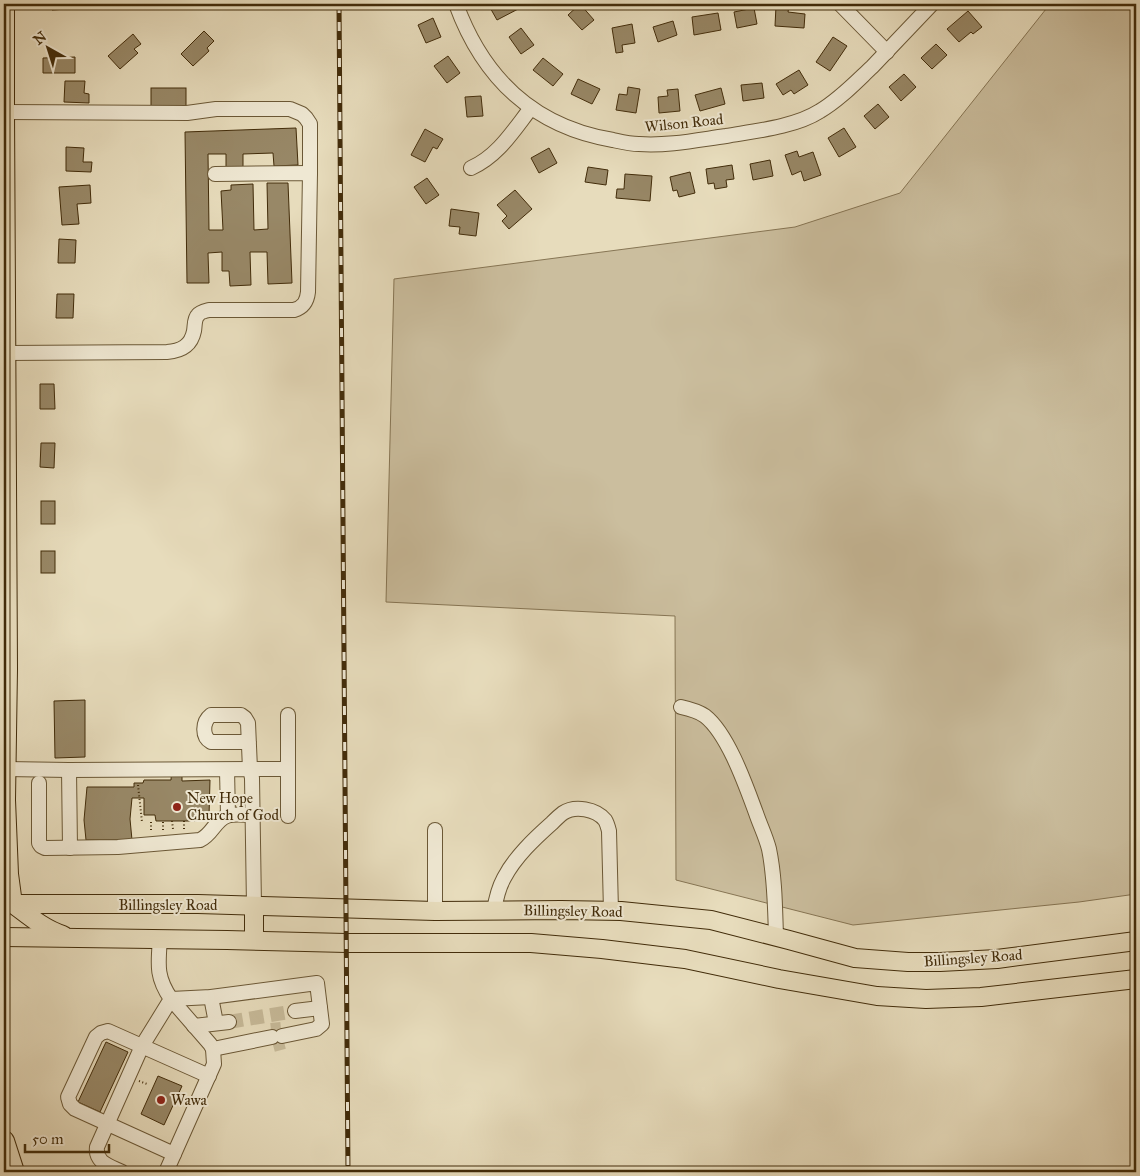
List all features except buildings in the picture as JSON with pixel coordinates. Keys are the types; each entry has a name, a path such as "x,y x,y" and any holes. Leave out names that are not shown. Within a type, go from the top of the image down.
{"highway":[{"path":"4,1141 14,1172"}],"main road":[{"path":"5,4 5,525 8,669 6,769 8,904 48,929 73,938"},
{"name":"Billingsley Road","path":"8,904 198,904 435,911 611,911 711,920 855,958 908,962 997,959 1136,941"},
{"path":"254,906 254,940"},
{"path":"4,937 346,943 531,943 685,959 779,979 876,996 926,999 981,997 1136,980"}],"street":[{"name":"Wilson Road","path":"456,4 463,24 488,66 530,108 577,132 604,139 638,144 662,144 709,139 758,131 794,122 820,111 847,90 887,52 932,4"},
{"path":"840,4 887,52"},
{"path":"471,168 488,159 500,148 530,108"},
{"path":"4,112 187,112 216,109 290,109 302,114 310,124 308,292 307,299 300,308 294,310 203,311 198,314 194,333 189,342 178,351 6,352"},
{"path":"216,174 310,173"},
{"path":"681,707 696,710 706,717 717,729 727,745 746,785 768,849 773,882 776,936"},
{"path":"288,715 288,816"},
{"path":"249,742 252,778 254,906"},
{"path":"6,769 288,769"},
{"path":"69,770 70,848"},
{"path":"227,770 228,815"},
{"path":"39,783 39,843 45,848 118,847 200,840 209,835 221,819 228,815 252,815"},
{"path":"494,911 497,892 504,876 516,860 563,813 578,809 589,810 598,814 606,821 609,831 611,911"},
{"path":"435,830 435,911"},
{"path":"160,939 159,960 161,980 164,988 213,1049 214,1056 214,1064 166,1172"},
{"path":"171,999 211,997 317,983 322,1024 316,1029 213,1049"},
{"path":"194,1026 223,1022 211,997"},
{"path":"122,1172 101,1161 96,1153 97,1147 142,1046 171,999"},
{"path":"295,1011 320,1008"},
{"path":"174,1154 75,1110 70,1104 68,1097 96,1037 108,1030 209,1076"}],"path":[{"path":"138,785 142,822"}],"shaded area":[{"path":"1050,4 1136,4 1136,894 1079,902 853,925 676,880 675,616 386,602 394,279 795,227 900,193"}],"tunnel":[{"path":"229,1022 295,1011"},
{"path":"271,1030 281,1029"},
{"path":"273,1045 284,1042"}],"railway":[{"path":"339,4 348,1172"}],"place":[{"name":"New Hope Church of God","path":"177,807"},
{"name":"Wawa","path":"161,1100"}]}
